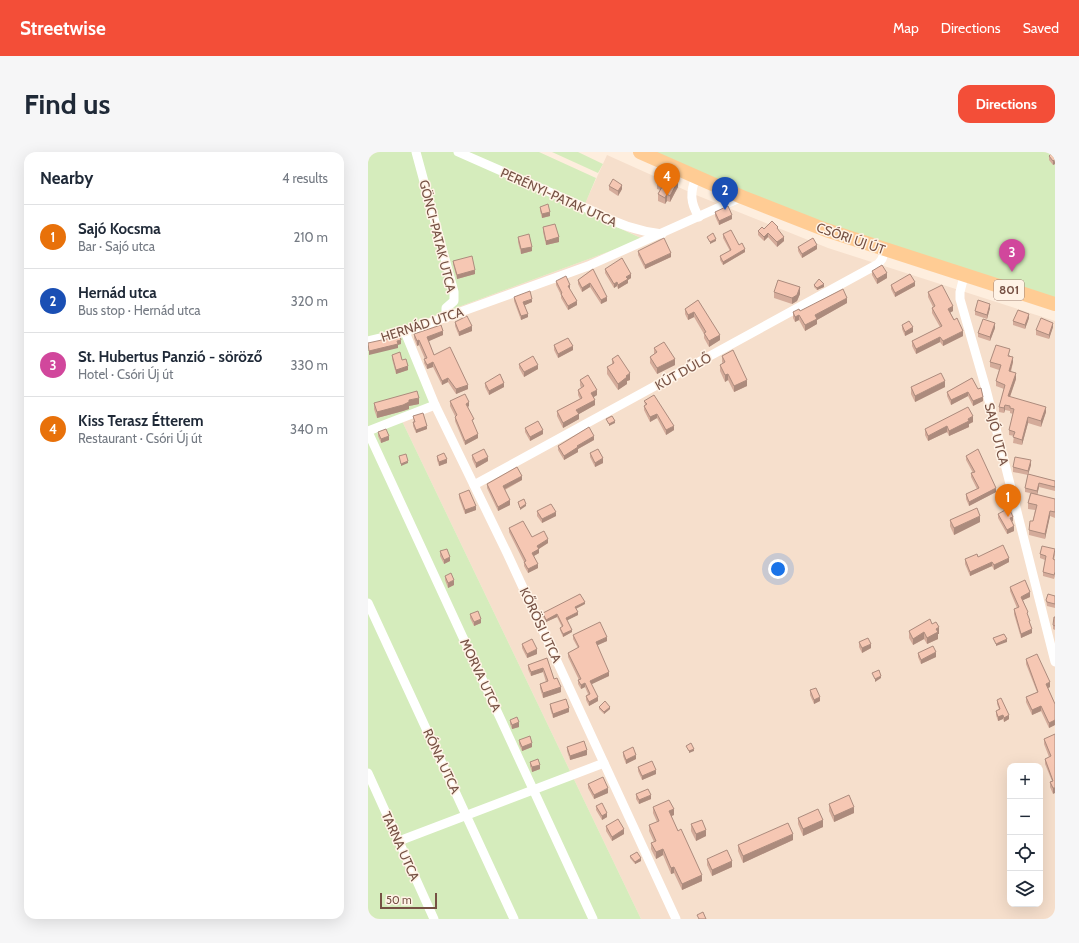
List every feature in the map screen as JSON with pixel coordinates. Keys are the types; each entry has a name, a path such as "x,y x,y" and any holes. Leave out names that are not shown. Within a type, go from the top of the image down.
{"main road":[{"name":"CSÓRI ÚJ ÚT","path":"640,152 742,197 826,230 964,276 1055,304"}],"street":[{"name":"GÖNCI-PATAK UTCA","path":"416,152 454,297 454,301 446,308 446,318"},
{"name":"PERÉNYI-PATAK UTCA","path":"458,152 593,211 610,221 632,230 662,234"},
{"path":"696,177 691,194 693,206 699,217"},
{"name":"HERNÁD UTCA","path":"368,341 405,332 588,266 742,197"},
{"name":"KÚT DŰLŐ","path":"474,485 878,264 882,259 885,250"},
{"name":"SAJÓ UTCA","path":"964,276 960,290 960,298 986,389 1055,662"},
{"name":"KŐRÖSI UTCA","path":"405,332 435,405 474,485 676,919"},
{"path":"368,431 435,405"},
{"name":"MORVA UTCA","path":"368,431 534,788 593,919"},
{"name":"RÓNA UTCA","path":"368,603 514,919"},
{"path":"399,841 534,788 604,763"},
{"name":"TARNA UTCA","path":"368,772 434,919"}],"shaded area":[{"path":"607,155 696,195 828,248 1055,321 1055,919 641,919 402,421 411,343 404,327 643,239 582,210"}],"green space":[{"path":"368,152 539,152 596,178 582,211 643,239 404,327 439,406 402,421 641,919 368,919"},
{"path":"552,152 578,152 603,164 598,173"},
{"path":"640,152 1055,152 1055,304 964,276"}],"building":[{"path":"1055,152 1055,159 1053,161 1049,156"},
{"path":"661,173 678,181 670,196 667,194 665,198 658,194 663,185 657,182"},
{"path":"613,179 622,185 618,191 609,186"},
{"path":"548,204 550,212 542,214 540,207"},
{"path":"728,206 732,215 719,221 715,212"},
{"path":"772,221 784,237 777,242 768,233 764,237 758,231 762,227 764,229"},
{"path":"555,224 559,237 546,241 543,227"},
{"path":"731,230 739,245 742,243 745,249 723,262 720,256 731,250 723,234"},
{"path":"713,233 716,239 710,242 707,237"},
{"path":"529,234 532,247 521,249 518,237"},
{"path":"664,238 671,253 645,265 638,251"},
{"path":"813,238 817,245 802,254 798,247"},
{"path":"472,256 475,270 457,275 453,261"},
{"path":"622,258 631,274 626,277 628,279 618,285 617,282 614,284 605,269"},
{"path":"882,265 887,273 877,279 872,271"},
{"path":"593,269 607,297 601,300 590,283 582,288 578,280"},
{"path":"910,274 915,282 895,293 891,285"},
{"path":"566,276 570,285 568,286 577,301 568,306 556,281"},
{"path":"819,279 824,284 817,288 814,285"},
{"path":"778,280 800,287 797,295 792,298 774,292"},
{"path":"942,285 953,306 948,309 954,320 957,318 963,331 943,341 940,337 916,349 912,341 942,326 932,308 935,306 928,292"},
{"path":"843,289 847,298 815,315 817,319 805,325 799,315 795,317 793,312 799,309 800,311"},
{"path":"530,291 532,299 523,302 528,314 521,316 514,297"},
{"path":"698,300 720,335 709,341 704,333 706,332 694,312 688,315 685,309"},
{"path":"978,300 990,304 987,315 975,311"},
{"path":"1018,310 1029,314 1025,325 1013,321"},
{"path":"467,316 472,326 459,332 455,322"},
{"path":"1041,318 1053,323 1049,335 1036,330"},
{"path":"983,319 995,323 990,337 978,333"},
{"path":"909,321 913,327 905,332 902,325"},
{"path":"441,325 443,331 427,337 434,355 450,347 468,385 456,389 448,378 442,381 433,362 427,365 424,359 427,358 419,340 417,341 414,334"},
{"path":"400,336 401,340 397,341 398,344 369,351 368,343"},
{"path":"568,338 573,346 558,354 554,345"},
{"path":"664,342 675,359 657,368 650,357 657,352 654,348"},
{"path":"996,345 1010,349 1008,356 1013,357 1009,371 1016,373 1008,396 1046,407 1041,421 1028,417 1022,440 1013,437 1015,432 1009,430 1014,409 1005,405 1004,408 999,407 1005,385 996,381 1001,365 990,362"},
{"path":"733,350 747,380 734,386 728,374 725,375 720,365 725,362 722,356"},
{"path":"400,352 402,360 406,359 408,366 396,370 392,355"},
{"path":"618,355 630,373 618,384 607,367 614,363 612,359"},
{"path":"533,356 538,365 524,372 519,364"},
{"path":"941,373 945,381 915,396 911,387"},
{"path":"500,374 504,383 489,391 485,383"},
{"path":"588,375 597,390 591,393 595,400 576,410 579,414 563,423 557,411 582,398 578,390 584,386 580,380"},
{"path":"972,378 978,389 981,388 983,397 973,401 968,392 951,400 947,392"},
{"path":"417,391 419,398 409,400 409,402 403,405 377,412 374,403"},
{"path":"465,394 469,402 466,404 474,419 472,420 478,434 465,441 455,417 457,415 450,401"},
{"path":"654,395 674,426 666,430 657,414 650,417 644,406 647,404 644,401"},
{"path":"968,407 973,416 968,419 969,421 949,431 947,426 928,436 925,429"},
{"path":"423,413 427,426 416,430 413,422 415,422 413,416"},
{"path":"612,416 615,421 609,424 606,419"},
{"path":"538,421 543,430 530,437 525,428"},
{"path":"589,427 594,436 564,456 558,446"},
{"path":"386,429 389,436 381,439 378,432"},
{"path":"484,449 488,457 476,463 472,455"},
{"path":"598,449 603,458 595,463 590,453"},
{"path":"978,449 996,488 969,502 966,494 979,488 971,473 975,472 966,456"},
{"path":"444,453 447,459 439,462 437,456"},
{"path":"406,454 408,461 401,464 399,456"},
{"path":"1015,457 1031,460 1028,471 1013,467"},
{"path":"517,467 522,476 503,486 510,500 498,507 487,484"},
{"path":"1028,474 1055,481 1055,487 1039,483 1037,491 1025,488"},
{"path":"469,490 476,506 465,510 459,494"},
{"path":"1031,493 1055,499 1055,512 1050,511 1045,534 1029,530 1030,521 1033,521 1037,505 1028,503"},
{"path":"524,499 526,504 520,508 518,502"},
{"path":"551,504 556,512 542,519 537,511"},
{"path":"977,508 980,516 954,528 950,520"},
{"path":"1009,508 1013,517 1010,518 1014,526 1007,530 998,514"},
{"path":"523,521 532,537 544,531 548,539 537,546 539,549 532,553 538,564 528,569 524,562 526,561 509,528"},
{"path":"1003,545 1009,558 994,565 992,562 970,572 965,559 977,554 978,557"},
{"path":"1042,546 1055,549 1053,559 1055,560 1054,575 1043,572 1046,556 1040,554"},
{"path":"447,549 450,557 444,560 440,551"},
{"path":"451,573 454,580 448,583 445,576"},
{"path":"1025,580 1030,592 1021,597 1028,612 1027,613 1032,629 1021,634 1014,609 1019,607 1010,587"},
{"path":"580,594 585,602 575,607 578,612 566,618 572,630 563,634 560,628 563,626 557,614 546,620 543,613"},
{"path":"1048,594 1055,596 1055,604 1047,602 1046,600"},
{"path":"478,611 481,619 474,622 470,614"},
{"path":"1055,617 1055,626 1053,625"},
{"path":"930,619 932,624 936,622 939,627 936,629 938,632 927,638 924,632 913,639 909,631"},
{"path":"600,622 607,637 596,642 609,672 590,681 598,697 589,702 586,696 590,694 585,683 581,685 578,680 581,679 568,653 579,647 573,635"},
{"path":"1004,634 1007,639 996,644 993,638"},
{"path":"868,638 871,644 862,648 859,642"},
{"path":"532,639 537,649 527,654 522,644"},
{"path":"933,646 936,652 921,660 918,653"},
{"path":"1037,654 1050,682 1046,684 1055,704 1055,720 1049,723 1041,706 1032,710 1026,697 1038,692 1026,659"},
{"path":"547,658 554,679 557,678 561,687 543,693 540,684 548,681 543,668 531,672 528,665"},
{"path":"879,670 881,676 875,679 872,673"},
{"path":"816,688 820,697 814,700 810,690"},
{"path":"1001,698 1009,715 1004,718 1003,715 998,717 996,711 1000,709 997,700"},
{"path":"566,699 569,708 553,714 550,704"},
{"path":"605,701 610,707 604,712 599,707"},
{"path":"517,717 519,722 512,725 510,720"},
{"path":"1055,734 1055,788 1053,788 1050,782 1053,781 1045,759 1051,756 1044,739"},
{"path":"530,736 532,743 522,747 519,740"},
{"path":"584,741 587,750 570,756 567,747"},
{"path":"691,743 694,749 689,751 686,746"},
{"path":"633,747 636,755 626,760 623,752"},
{"path":"538,759 540,765 532,767 530,762"},
{"path":"652,761 656,770 642,776 638,767"},
{"path":"603,777 608,788 594,795 588,784"},
{"path":"648,789 651,795 639,800 636,794"},
{"path":"849,795 854,807 834,816 829,804"},
{"path":"669,800 674,809 669,811 678,831 681,829 702,875 682,884 674,867 671,868 663,849 656,852 651,843 656,841 649,825 659,821 653,807"},
{"path":"602,803 607,813 602,816 596,806"},
{"path":"818,809 823,820 803,829 798,818"},
{"path":"618,819 624,829 612,837 606,826"},
{"path":"702,820 706,830 696,834 691,824"},
{"path":"788,823 793,834 743,856 738,845"},
{"path":"727,850 732,861 712,870 707,859"},
{"path":"637,852 641,858 635,862 630,856"},
{"path":"703,912 706,919 699,919 697,915"}],"place":[{"name":"Kiss Terasz Étterem","path":"667,196"},
{"name":"Hernád utca","path":"725,210"},
{"name":"St. Hubertus Panzió - söröző","path":"1012,272"},
{"name":"Sajó Kocsma","path":"1008,517"}]}
